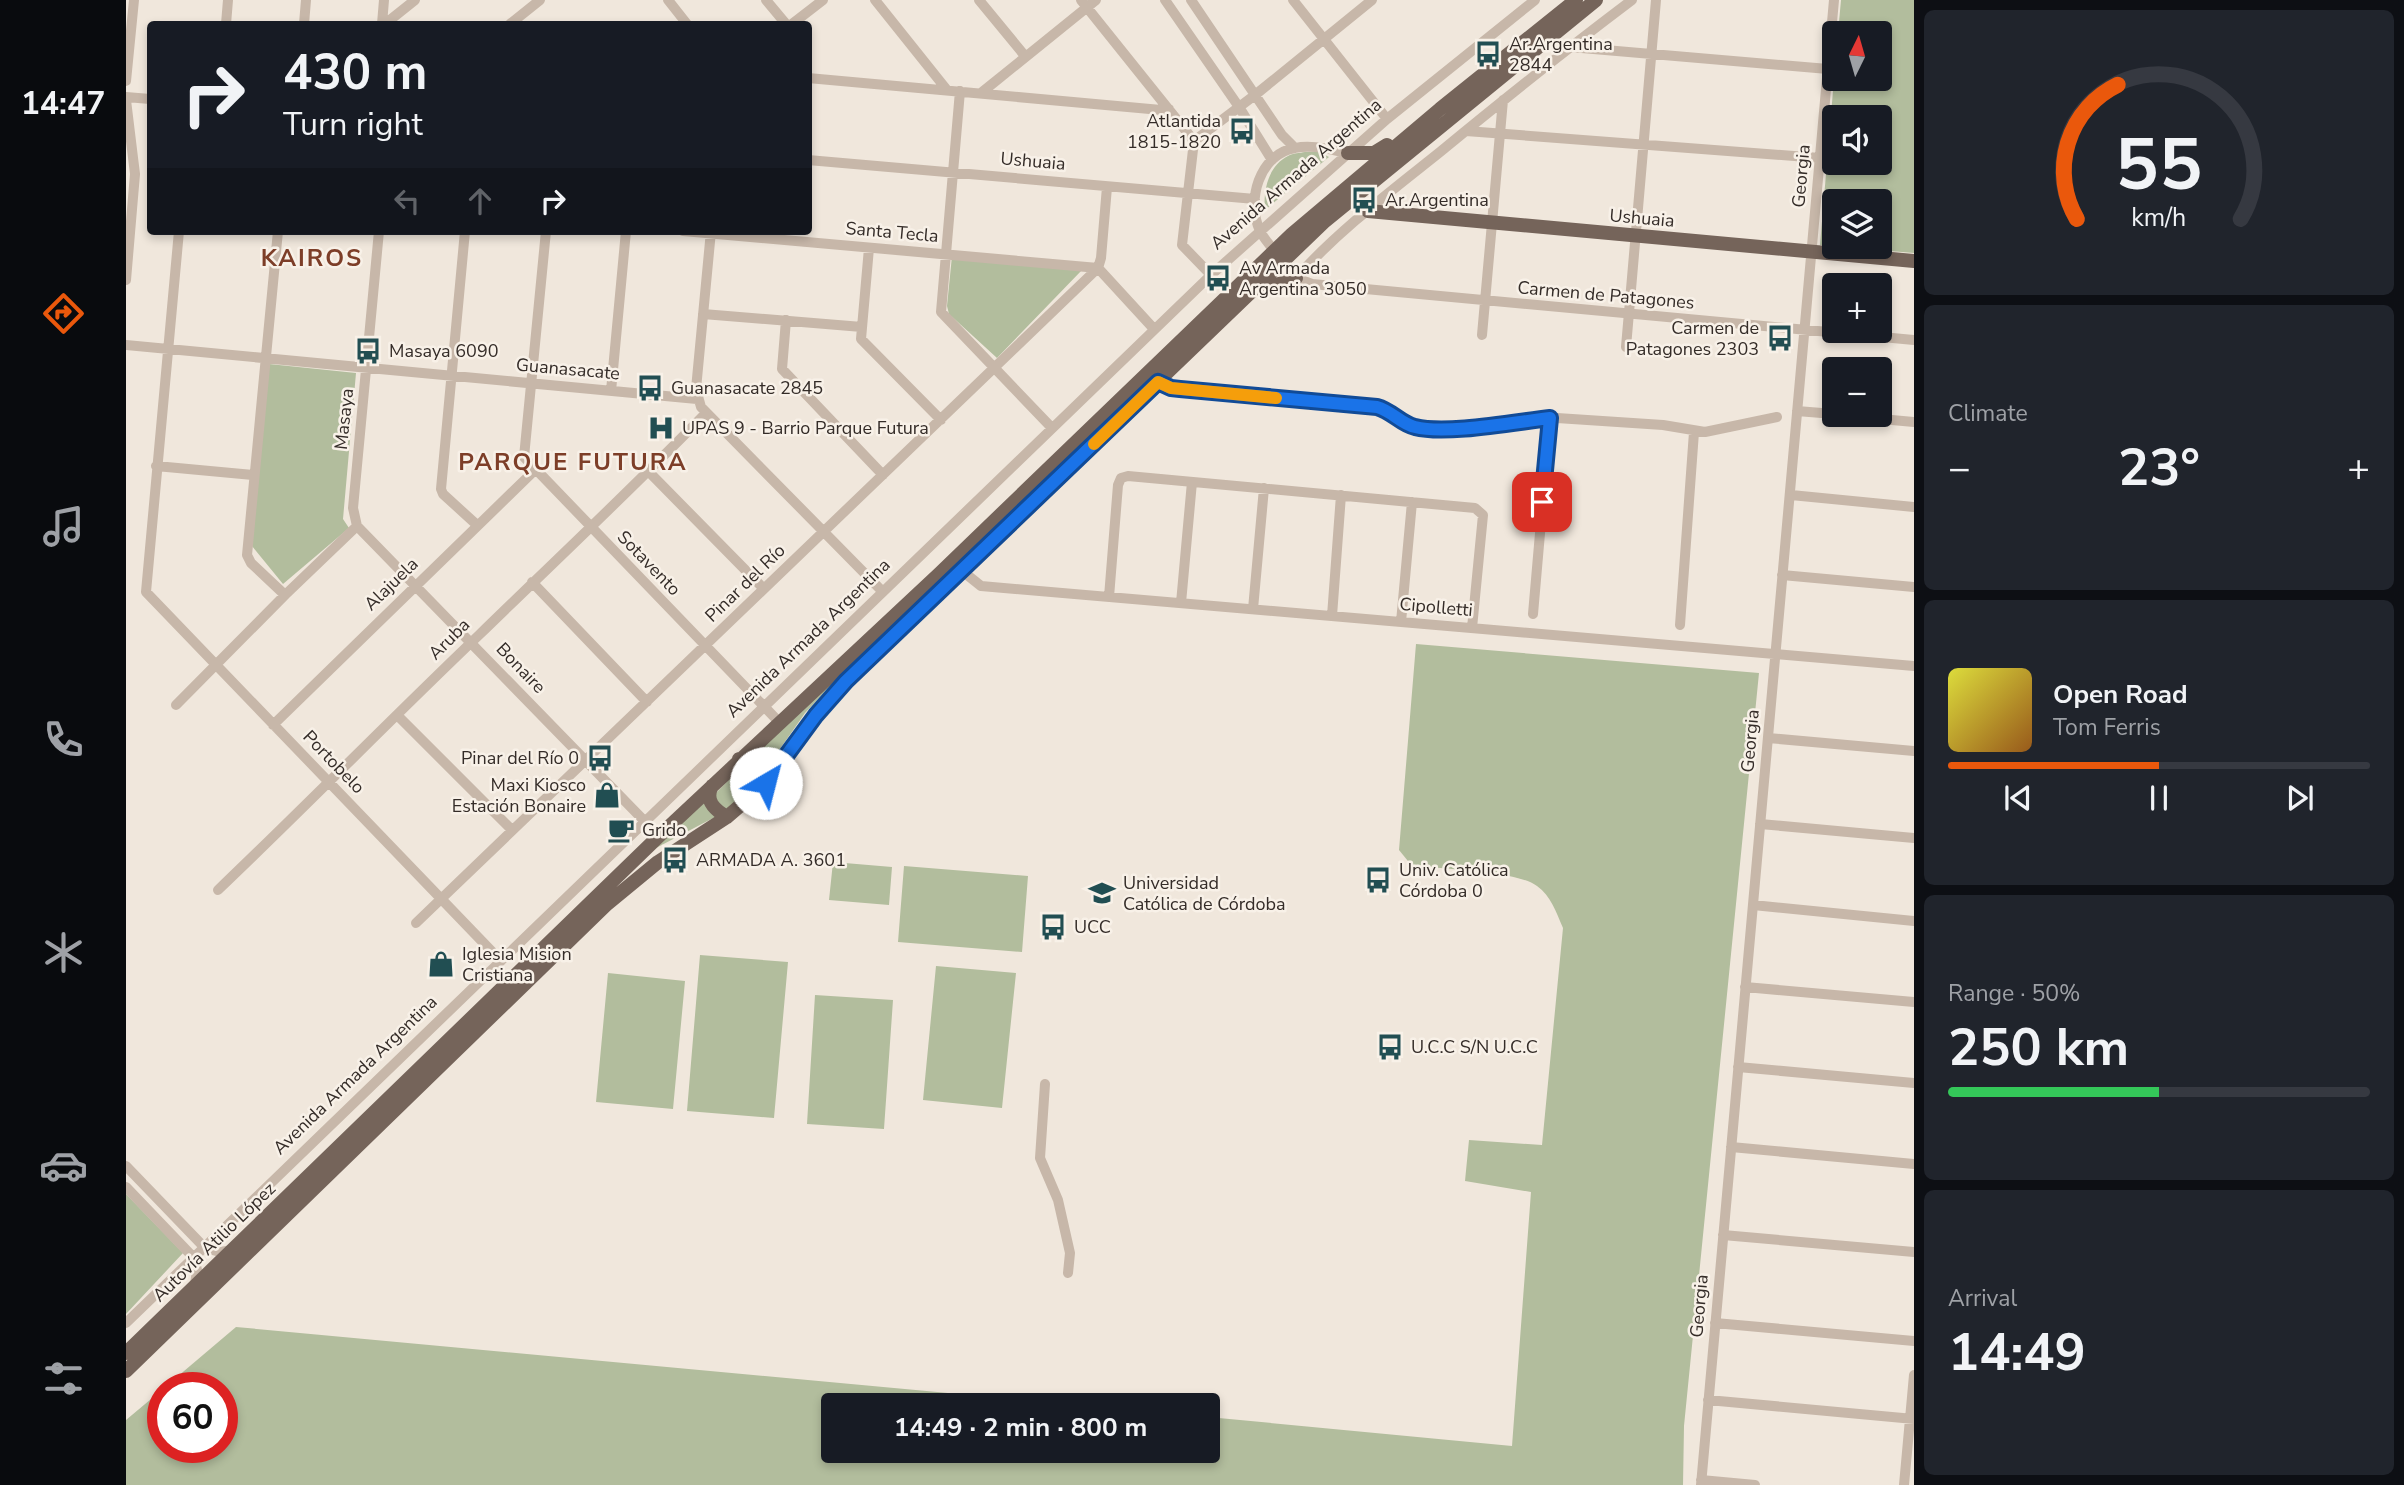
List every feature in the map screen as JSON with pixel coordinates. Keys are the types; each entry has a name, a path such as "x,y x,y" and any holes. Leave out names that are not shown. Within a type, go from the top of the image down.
{"main road":[{"path":"659,836 1279,254 1440,109 1576,0"},
{"path":"713,785 709,796 711,804 727,817 766,783 825,703 1258,285 1279,254 1345,205 1596,0"},
{"path":"1348,153 1379,151 1426,116 1440,109"},
{"name":"Ushuaia","path":"1368,211 1914,261"},
{"path":"1258,285 1276,285 1296,278"},
{"path":"739,759 759,760 767,773 766,783"},
{"name":"Autovía Atilio López","path":"126,1371 607,904 658,862 727,817"},
{"name":"Autovía Atilio López","path":"126,1353 659,836"}],"street":[{"path":"126,81 129,16 134,0"},
{"path":"226,21 228,0"},
{"path":"304,21 306,0"},
{"path":"383,21 384,0"},
{"path":"387,21 415,0"},
{"path":"514,21 540,0"},
{"path":"668,0 685,21"},
{"path":"766,0 784,21"},
{"path":"796,21 823,0"},
{"path":"876,0 947,90"},
{"path":"979,0 1026,56"},
{"path":"1165,0 1272,160"},
{"path":"1191,0 1284,138 1295,148"},
{"path":"1293,0 1387,119"},
{"path":"1211,275 1185,249 1182,240 1194,141 1372,0"},
{"name":"Avenida Armada Argentina","path":"126,1323 1211,275 1387,119 1535,0"},
{"path":"1348,153 1319,147 1295,148 1272,160 1259,177 1255,199 1260,230 1296,278 1340,234 1503,100 1632,0"},
{"path":"1626,347 1656,0"},
{"name":"Georgia","path":"1832,21 1834,0"},
{"path":"981,93 1088,2 1194,141"},
{"path":"1570,47 1822,68"},
{"path":"812,78 1169,109"},
{"path":"960,91 940,307 943,316 1051,427"},
{"name":"Georgia","path":"1701,1483 1826,91"},
{"path":"126,280 135,174 126,99 147,99"},
{"path":"1482,335 1503,100"},
{"path":"1466,131 1820,158"},
{"name":"Ushuaia","path":"812,160 1255,199"},
{"path":"1107,187 1098,268 1154,329"},
{"path":"178,235 156,466 253,475"},
{"path":"278,235 247,555 251,563 285,595"},
{"name":"Masaya","path":"357,526 353,508 379,235"},
{"path":"465,235 441,489 443,494 477,525"},
{"path":"531,383 546,235"},
{"path":"611,391 626,235"},
{"path":"711,235 697,399 706,413 883,592"},
{"name":"Santa Tecla","path":"741,235 1098,268"},
{"path":"869,248 861,339 940,419"},
{"name":"Pinar del Río","path":"416,923 1098,268"},
{"name":"Carmen de Patagones","path":"1296,278 1312,284 1914,340"},
{"path":"703,313 862,327"},
{"path":"786,320 782,369 883,475"},
{"name":"Guanasacate","path":"126,345 697,399"},
{"path":"1158,382 1171,388 1377,407 1388,410 1407,425 1425,429 1550,418 1663,425 1705,432 1777,418"},
{"name":"Sotavento","path":"531,383 524,457 779,722"},
{"path":"1797,411 1822,414"},
{"name":"Aruba","path":"218,890 532,582 649,472 706,413"},
{"path":"1533,614 1550,418"},
{"path":"1892,420 1914,422"},
{"path":"1680,625 1694,432"},
{"name":"Portobelo","path":"156,466 145,586 148,596 501,961"},
{"name":"Alajuela","path":"273,725 535,470"},
{"path":"649,472 764,589"},
{"path":"1109,597 1118,485 1121,478 1128,476 1475,508 1483,515 1472,628"},
{"path":"1181,603 1192,482"},
{"path":"1253,609 1264,488"},
{"path":"1332,616 1341,495"},
{"path":"1791,495 1914,506"},
{"path":"1401,622 1412,502"},
{"path":"176,705 357,526"},
{"name":"Bonaire","path":"357,526 659,836"},
{"name":"Cipolletti","path":"961,570 981,586 1914,666"},
{"path":"1782,575 1914,587"},
{"path":"532,582 647,702"},
{"path":"397,715 512,830"},
{"path":"1768,738 1914,751"},
{"path":"1760,824 1914,838"},
{"path":"1753,905 1914,921"},
{"path":"1745,987 1914,1002"},
{"path":"1738,1067 1914,1083"},
{"path":"1045,1084 1040,1158 1058,1200 1070,1253 1068,1273"},
{"path":"1731,1147 1914,1164"},
{"path":"126,1166 205,1248 220,1252 233,1250"},
{"path":"126,1187 194,1258 197,1270 195,1286"},
{"path":"1723,1235 1914,1252"},
{"path":"1715,1322 1914,1341"},
{"path":"1904,1485 1914,1375"},
{"path":"1708,1400 1912,1419"},
{"path":"1701,1483 1755,1485"}],"green space":[{"path":"1841,0 1914,0 1914,253 1892,251 1892,189 1825,189 1826,175 1892,175 1892,105 1832,105 1833,91 1892,91 1892,21 1839,21"},
{"path":"1305,152 1319,152 1329,157 1265,210 1266,187 1271,172 1281,160"},
{"path":"952,256 1082,270 997,358 949,314 947,306"},
{"path":"269,364 356,373 343,519 349,528 283,584 252,546"},
{"path":"1416,644 1759,673 1684,1426 1683,1485 126,1485 126,1420 147,1402 147,1463 238,1463 238,1372 183,1372 236,1327 948,1393 821,1393 821,1463 1220,1463 1220,1418 1512,1446 1531,1192 1465,1181 1469,1140 1542,1145 1563,928 1553,905 1537,886 1495,873 1412,866 1399,850"},
{"path":"852,663 805,713 768,766 755,755"},
{"path":"745,763 760,768 761,777 728,809 720,809 714,795"},
{"path":"704,800 717,816 656,848"},
{"path":"833,862 892,867 889,905 829,900"},
{"path":"904,866 1028,876 1022,952 898,942"},
{"path":"700,955 788,962 774,1118 687,1111"},
{"path":"936,966 1016,973 1002,1108 923,1100"},
{"path":"608,973 685,981 673,1109 596,1102"},
{"path":"815,995 893,1000 884,1129 807,1124"},
{"path":"126,1194 183,1253 126,1314"}],"slow traffic":[{"path":"1094,444 1158,382 1171,388 1276,398"}],"place":[{"name":"Ar.Argentina 2844","path":"1488,54"},
{"name":"Atlantida 1815-1820","path":"1242,131"},
{"name":"Ar.Argentina","path":"1364,200"},
{"name":"Av Armada Argentina 3050","path":"1218,278"},
{"name":"Carmen de Patagones 2303","path":"1780,338"},
{"name":"Masaya 6090","path":"368,351"},
{"name":"Guanasacate 2845","path":"650,388"},
{"name":"UPAS 9 - Barrio Parque Futura","path":"661,428"},
{"name":"Pinar del Río 0","path":"600,758"},
{"name":"Maxi Kiosco Estación Bonaire","path":"607,795"},
{"name":"Grido","path":"621,830"},
{"name":"ARMADA A. 3601","path":"675,860"},
{"name":"Univ. Católica Córdoba 0","path":"1378,880"},
{"name":"Universidad Católica de Córdoba","path":"1102,893"},
{"name":"UCC","path":"1053,927"},
{"name":"Iglesia Mision Cristiana","path":"441,964"},
{"name":"U.C.C S/N U.C.C","path":"1390,1047"}],"district":[{"name":"KAIROS","path":"312,258"},
{"name":"PARQUE FUTURA","path":"573,462"}],"route":[{"path":"766,783 825,703 846,681 1158,382 1171,388 1377,407 1388,410 1407,425 1425,429 1550,418 1542,502"}]}
